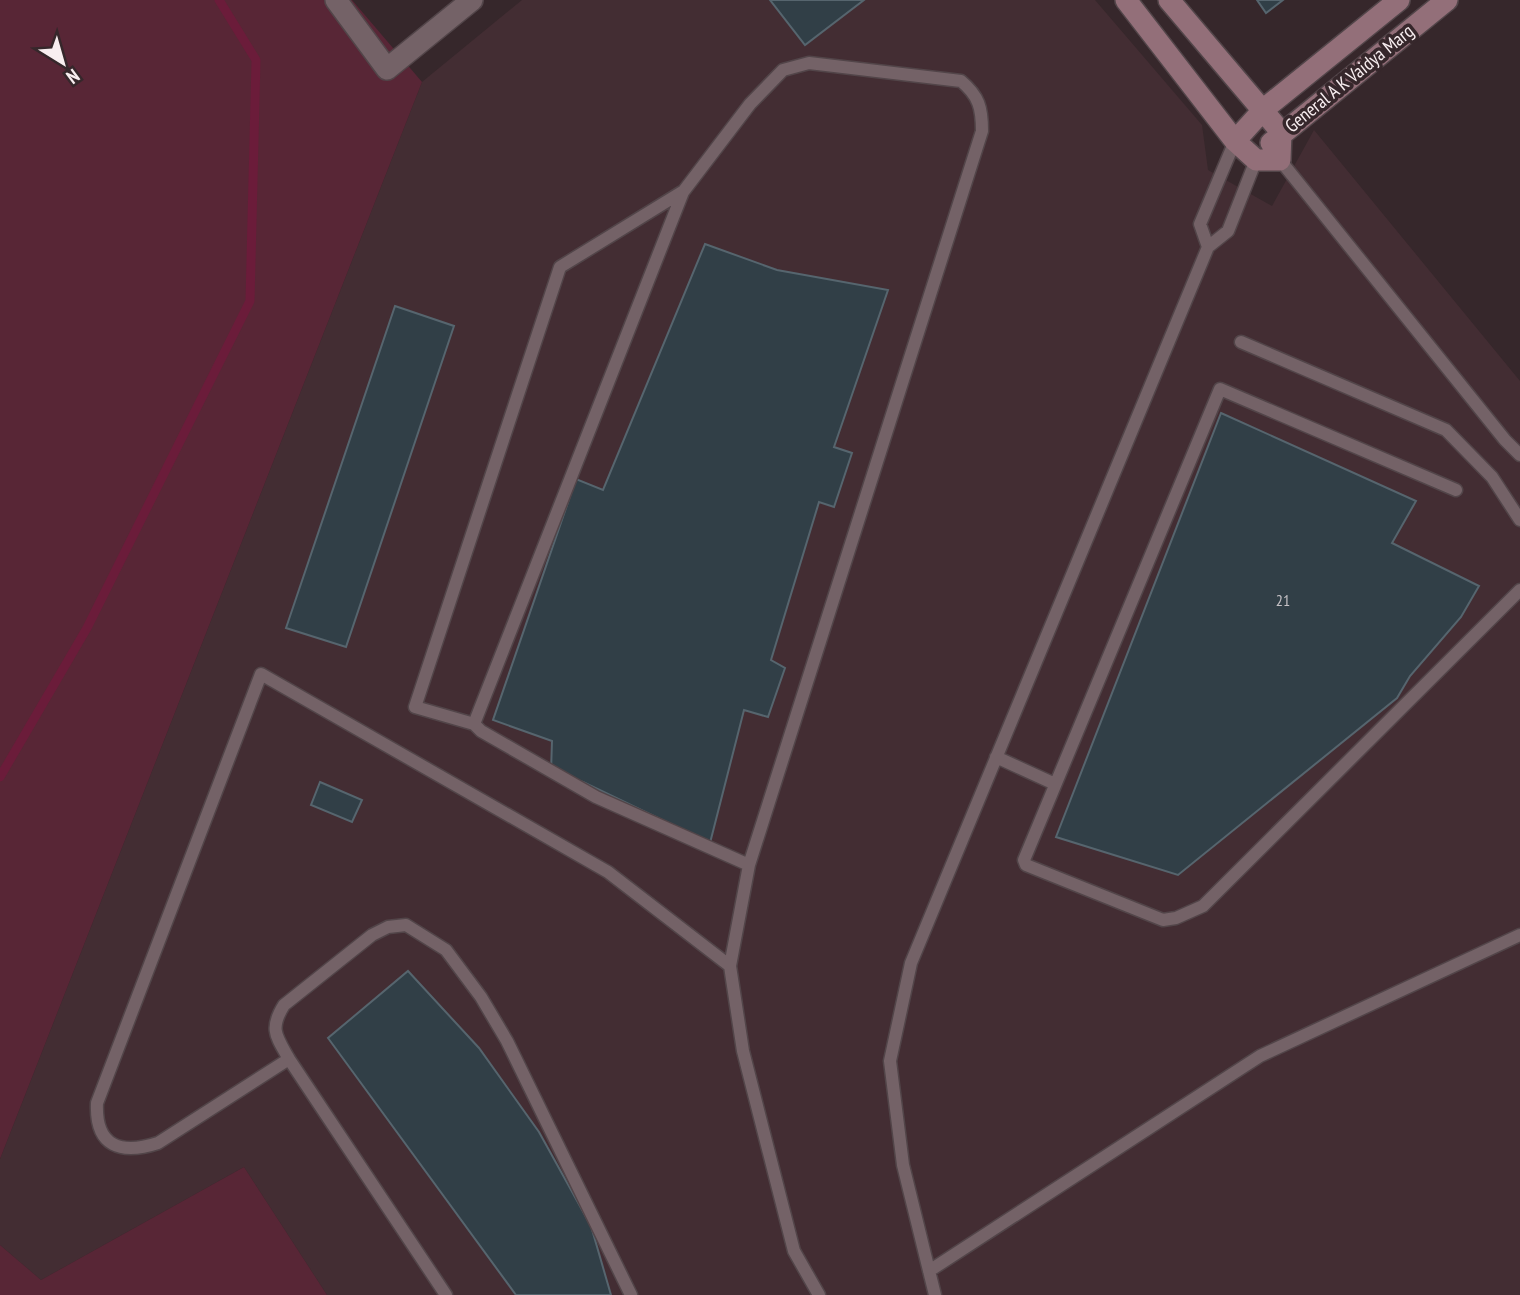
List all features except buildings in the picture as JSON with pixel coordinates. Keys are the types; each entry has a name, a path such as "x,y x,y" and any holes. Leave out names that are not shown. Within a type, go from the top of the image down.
{"main road":[{"path":"1126,0 1209,102 1235,141 1256,160 1280,160 1281,132 1170,0"},
{"name":"General A K Vaidya Marg","path":"1235,141 1264,109 1399,0"},
{"name":"General A K Vaidya Marg","path":"1256,160 1281,132 1447,0"}],"street":[{"path":"336,0 387,68 471,0"}],"lane":[{"path":"474,724 683,192 750,104 783,70 809,63 961,81 976,94 982,111 982,131 749,865 730,966 743,1051 794,1251 819,1295"},
{"path":"1208,247 1200,224 1235,141"},
{"path":"935,1295 903,1165 890,1061 911,963 1208,247 1228,231 1256,160"},
{"path":"1280,160 1505,440 1520,455"},
{"path":"683,192 560,267 415,707 474,724 481,731 596,797 749,865"},
{"path":"1241,342 1446,430 1492,477 1520,520"},
{"path":"1456,490 1220,389 1024,860 1026,865 1163,920 1190,913 1203,906 1520,590"},
{"path":"289,1059 158,1143 138,1149 117,1146 101,1135 96,1121 97,1103 261,674 608,872 730,966"},
{"path":"996,757 1055,784"},
{"path":"446,1295 276,1037 274,1021 284,1005 372,935 388,927 406,925 424,933 446,950 481,998 508,1041 631,1295"},
{"path":"929,1271 1260,1056 1520,935"}],"shaded area":[{"path":"0,0 352,0 422,82 0,1159"},
{"path":"522,0 1095,0 1202,125 1208,170 1272,206 1314,130 1520,381 1520,1295 327,1295 244,1167 41,1280 0,1245 0,1159 422,82"},
{"path":"244,1167 327,1295 0,1295 0,1245 41,1280"}],"waterway":[{"path":"0,777 87,628 250,301 256,60 219,0"}]}
